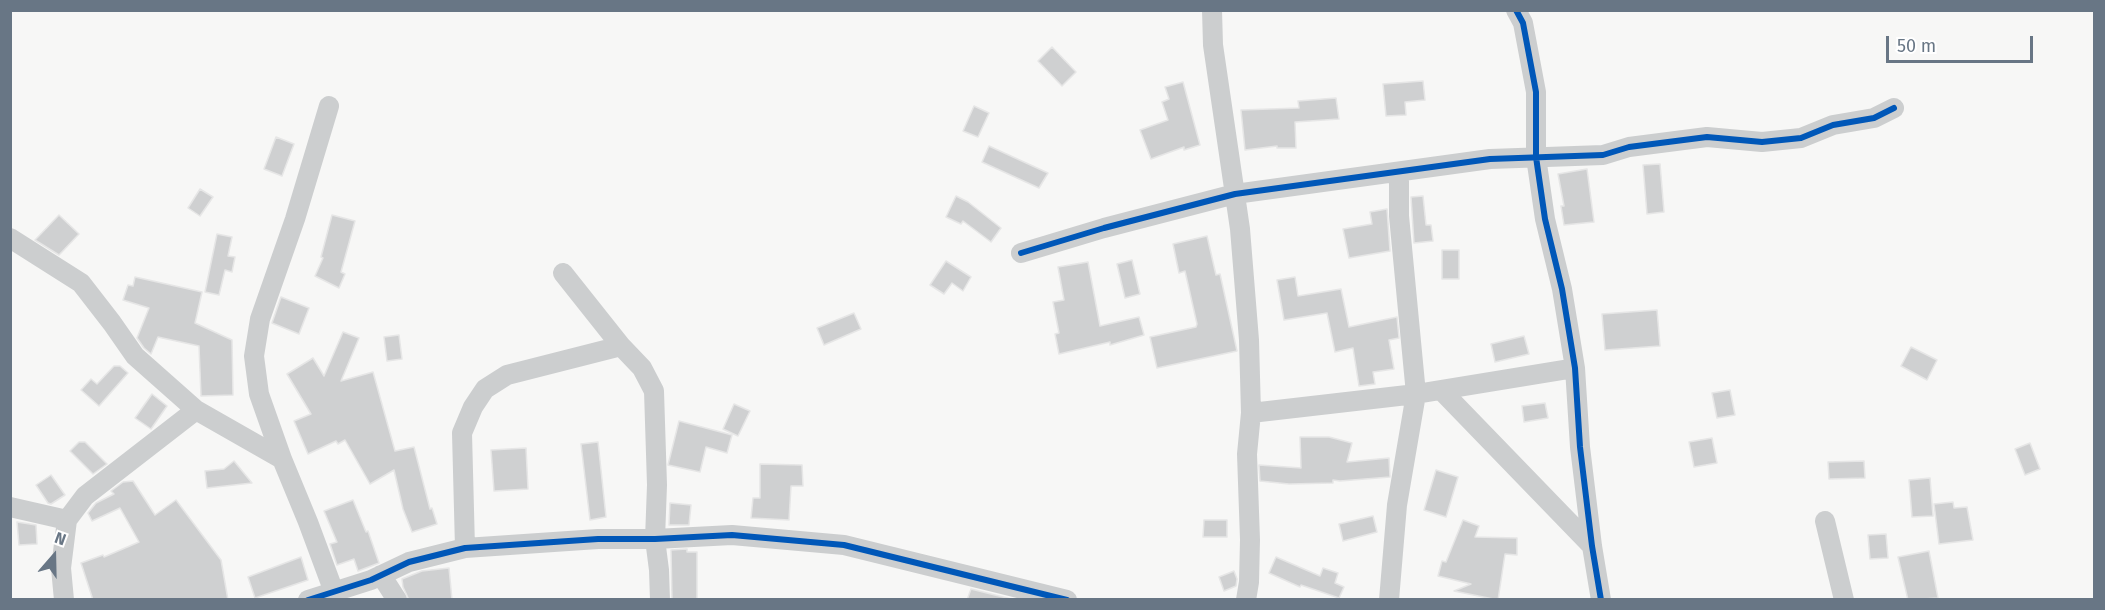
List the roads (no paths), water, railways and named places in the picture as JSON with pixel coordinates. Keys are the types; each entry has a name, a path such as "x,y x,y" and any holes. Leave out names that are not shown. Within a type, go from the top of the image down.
{"street":[{"path":"1212,10 1214,45 1240,229 1249,340 1251,413 1247,454 1250,540 1246,600"},
{"path":"1516,10 1523,23 1536,92 1536,157 1545,219 1562,289 1575,368 1580,447 1601,600"},
{"path":"329,106 295,219 260,319 254,356 259,394 334,592"},
{"path":"1021,253 1104,228 1235,194 1490,159 1603,155 1629,147 1707,137 1762,142 1801,138 1833,126 1874,118 1894,108"},
{"path":"1389,600 1397,505 1416,394 1399,216 1399,172"},
{"path":"10,238 81,283 135,356 196,410 282,459"},
{"path":"563,273 621,346 642,368 654,391 657,485 655,539 660,600"},
{"path":"465,548 462,433 473,407 485,389 507,375 621,346"},
{"path":"1251,413 1416,394 1575,368"},
{"path":"1442,390 1592,546"},
{"path":"64,600 62,568 67,520 85,496 196,410"},
{"path":"10,507 67,520"},
{"path":"1826,520 1844,600"},
{"path":"308,600 381,575 409,562 465,548 598,539 732,535 844,546 1067,600"},
{"path":"381,575 397,600"}]}
